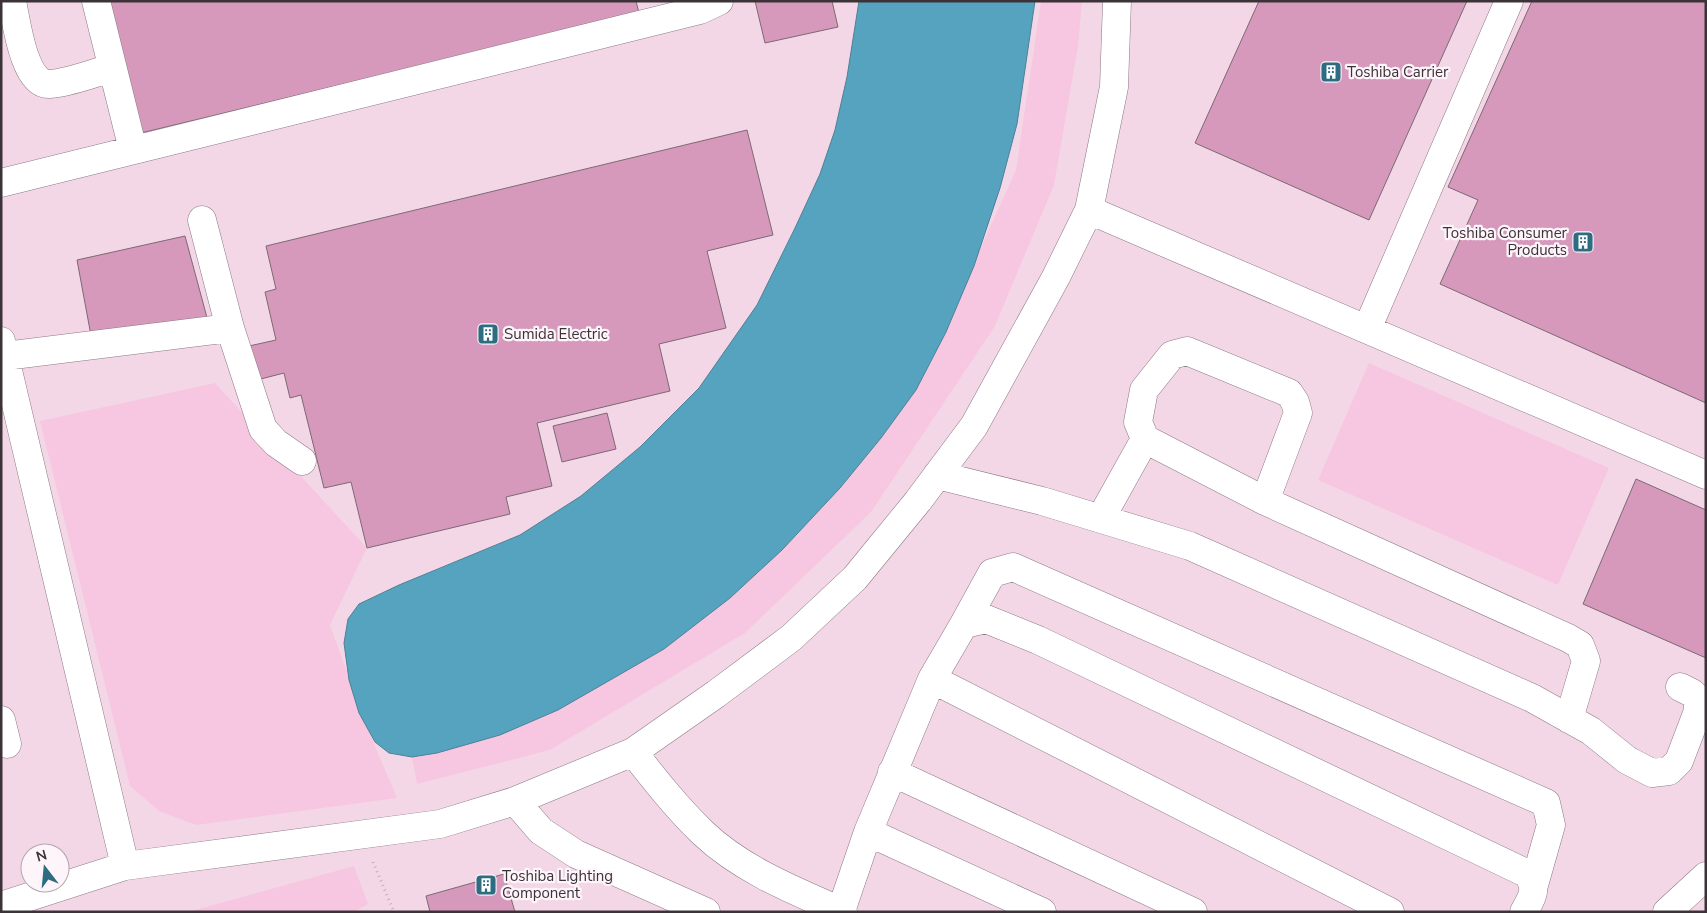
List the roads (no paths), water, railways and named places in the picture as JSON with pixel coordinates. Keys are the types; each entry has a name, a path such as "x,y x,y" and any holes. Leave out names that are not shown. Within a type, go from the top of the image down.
{"street":[{"path":"12,1 26,60 36,79 48,84 112,68"},
{"path":"96,1 133,150"},
{"path":"1,183 700,10 719,1"},
{"path":"1,906 125,866 440,824 515,801 633,752 716,694 791,638 855,578 918,501 974,426 1056,277 1089,210 1114,87 1117,1"},
{"path":"1367,329 1509,1"},
{"path":"1089,210 1706,475"},
{"path":"202,220 230,328 264,429 276,443 302,461"},
{"path":"125,866 8,403 3,349 230,328"},
{"path":"1265,501 1298,413 1295,402 1289,393 1187,351 1172,355 1144,390 1138,422 1145,439 1265,501 1580,645 1586,661 1569,719"},
{"path":"1101,518 1145,439"},
{"path":"937,475 1042,500 1190,546 1532,698 1591,731 1627,760 1652,773 1668,771 1678,761 1698,711 1698,699 1692,693 1680,687"},
{"path":"633,752 704,834 739,860 792,890 842,911 868,832 932,679 992,573 1013,567 1546,803 1551,825 1534,885 1534,895 1524,912"},
{"path":"964,624 986,619 1038,640 1526,873 1534,885"},
{"path":"932,679 1390,912"},
{"path":"892,772 1193,912"},
{"path":"515,801 541,831 576,854 706,912"},
{"path":"868,832 1042,912"},
{"path":"1667,912 1706,876"}],"water":[{"path":"859,1 1035,1 1017,124 1000,188 974,266 946,332 916,390 881,438 840,488 782,550 730,598 664,649 558,710 500,735 437,753 412,757 389,753 375,742 359,713 349,680 344,643 348,619 359,604 399,585 520,535 581,496 640,447 699,388 757,305 820,174 835,130 847,77"}],"place":[{"name":"Toshiba Carrier","path":"1331,72"},
{"name":"Toshiba Consumer Products","path":"1583,242"},
{"name":"Sumida Electric","path":"488,334"},
{"name":"Toshiba Lighting Component","path":"486,885"}]}
